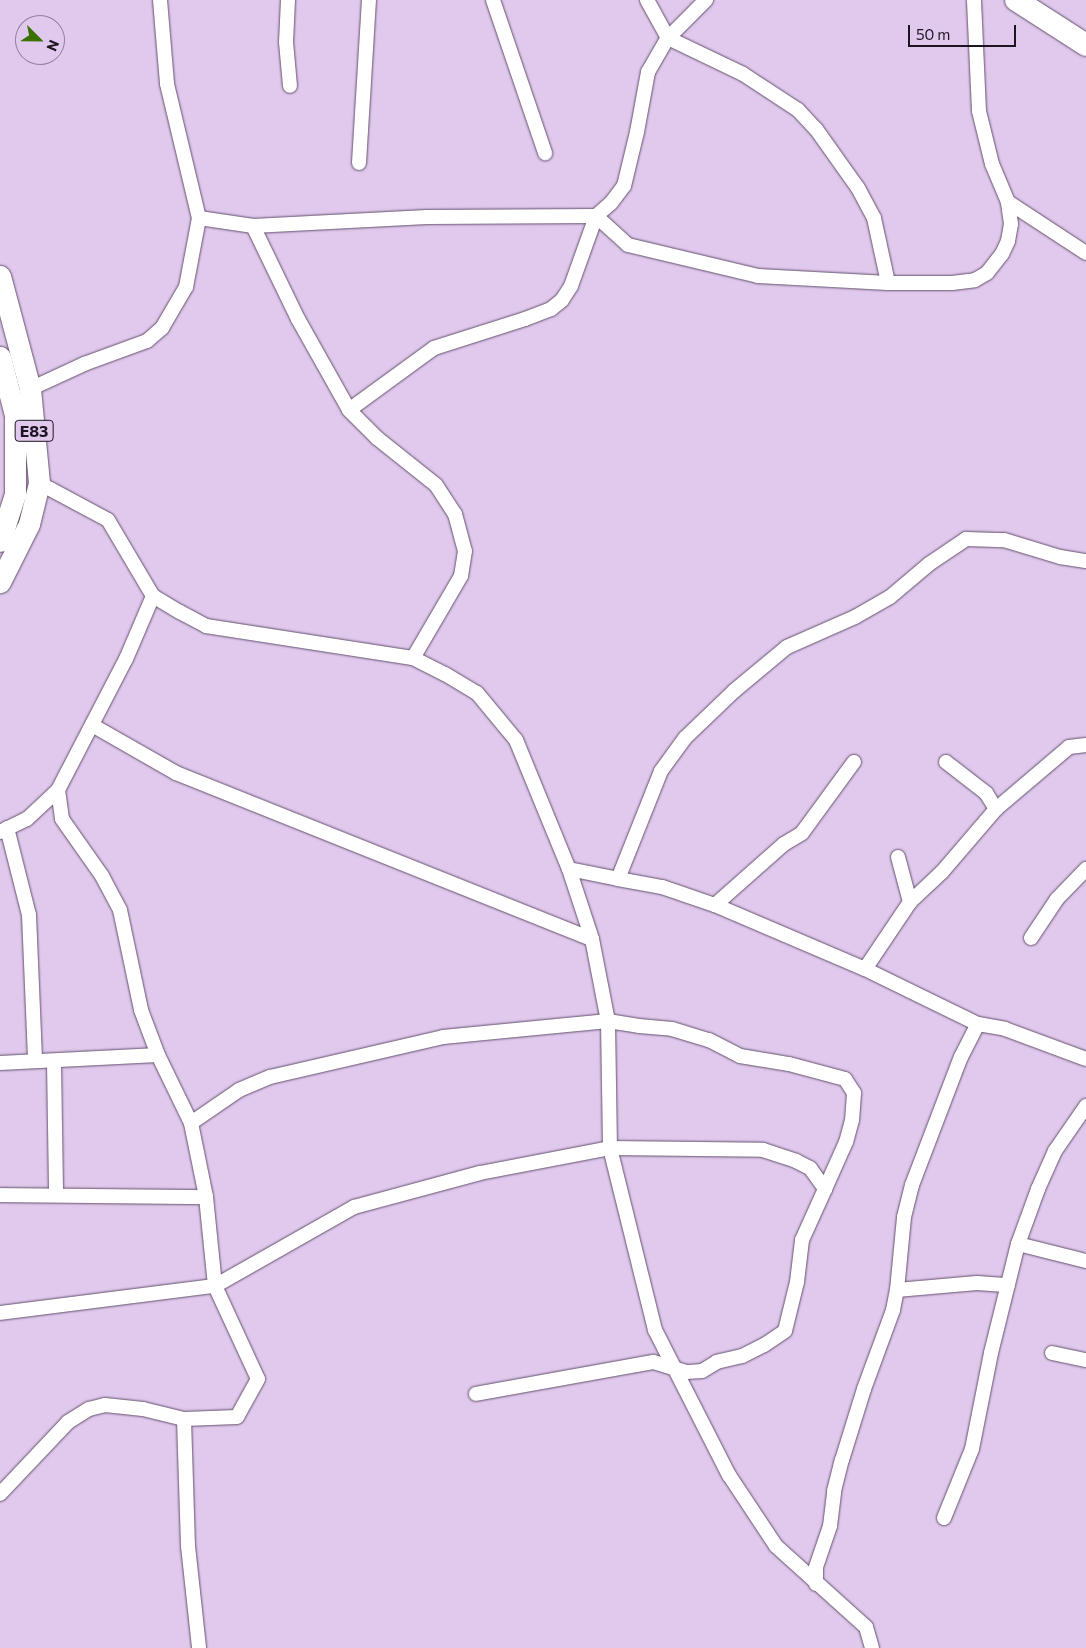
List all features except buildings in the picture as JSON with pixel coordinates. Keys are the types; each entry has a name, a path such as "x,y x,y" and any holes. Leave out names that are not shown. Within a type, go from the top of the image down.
{"highway":[{"path":"1016,0 1086,45"}],"main road":[{"name":"E83","path":"0,276 30,389 39,483 29,524 0,582"},
{"name":"E83","path":"0,357 14,415 15,494 0,541"}],"street":[{"path":"30,389 84,364 147,342 162,328 186,287 199,218 168,84 160,0"},
{"path":"288,0 286,42 290,86"},
{"path":"359,163 369,0"},
{"path":"493,0 545,152"},
{"path":"647,0 668,38 743,74 798,110 816,129 858,188 874,218 888,283"},
{"path":"349,410 434,348 525,319 551,309 562,300 571,286 596,216 611,203 624,186 637,132 648,72 668,38 706,0"},
{"path":"199,218 253,226 427,216 596,216 628,245 758,276 888,283 952,283 975,280 987,273 1002,254 1008,241 1011,224 1008,202 992,164 978,111 974,0"},
{"path":"1008,202 1086,253"},
{"path":"253,226 298,319 349,410 377,438 436,485 455,514 465,552 461,576 413,658"},
{"path":"39,483 108,520 153,596 206,626 413,658 477,693 516,740 569,870 592,939 608,1021 610,1148 655,1330 729,1475 776,1546 866,1628 872,1648"},
{"path":"618,879 661,771 685,738 734,691 786,647 855,617 890,597 929,564 966,539 1004,540 1060,557 1086,561"},
{"path":"36,1061 29,915 3,830 27,819 58,790 126,659 153,596"},
{"path":"92,725 176,773 592,939"},
{"path":"865,969 910,902 942,872 996,810 1070,747 1086,744"},
{"path":"715,905 784,844 802,833 854,762"},
{"path":"946,762 986,792 996,810"},
{"path":"0,1494 68,1422 89,1409 105,1405 143,1409 184,1419 237,1417 258,1379 215,1286 206,1197 190,1122 158,1055 141,1010 120,910 102,876 62,819 58,790"},
{"path":"898,857 910,902"},
{"path":"1031,938 1057,898 1086,869"},
{"path":"569,870 662,887 715,905 865,969 978,1024 1005,1029 1086,1059"},
{"path":"190,1122 239,1090 270,1077 443,1037 608,1021 639,1026 672,1028 709,1040 740,1056 789,1064 845,1079 854,1093 852,1120 846,1142 802,1240 797,1282 785,1330 757,1349 742,1356 717,1362 702,1371 686,1372 672,1366 653,1362 476,1394"},
{"path":"816,1584 816,1568 830,1526 830,1511 842,1460 864,1389 893,1310 897,1290 904,1217 912,1185 964,1051 978,1024"},
{"path":"0,1063 54,1062 158,1055"},
{"path":"54,1062 56,1194"},
{"path":"944,1518 972,1449 1018,1244 1038,1189 1055,1151 1086,1106"},
{"path":"0,1313 215,1286 354,1207 480,1173 610,1148 763,1150 796,1161 810,1168 825,1189"},
{"path":"0,1195 56,1194 206,1197"},
{"path":"1018,1244 1086,1262"},
{"path":"897,1290 976,1283 1008,1286"},
{"path":"1052,1353 1086,1360"},
{"path":"184,1419 188,1546 199,1648"}]}
